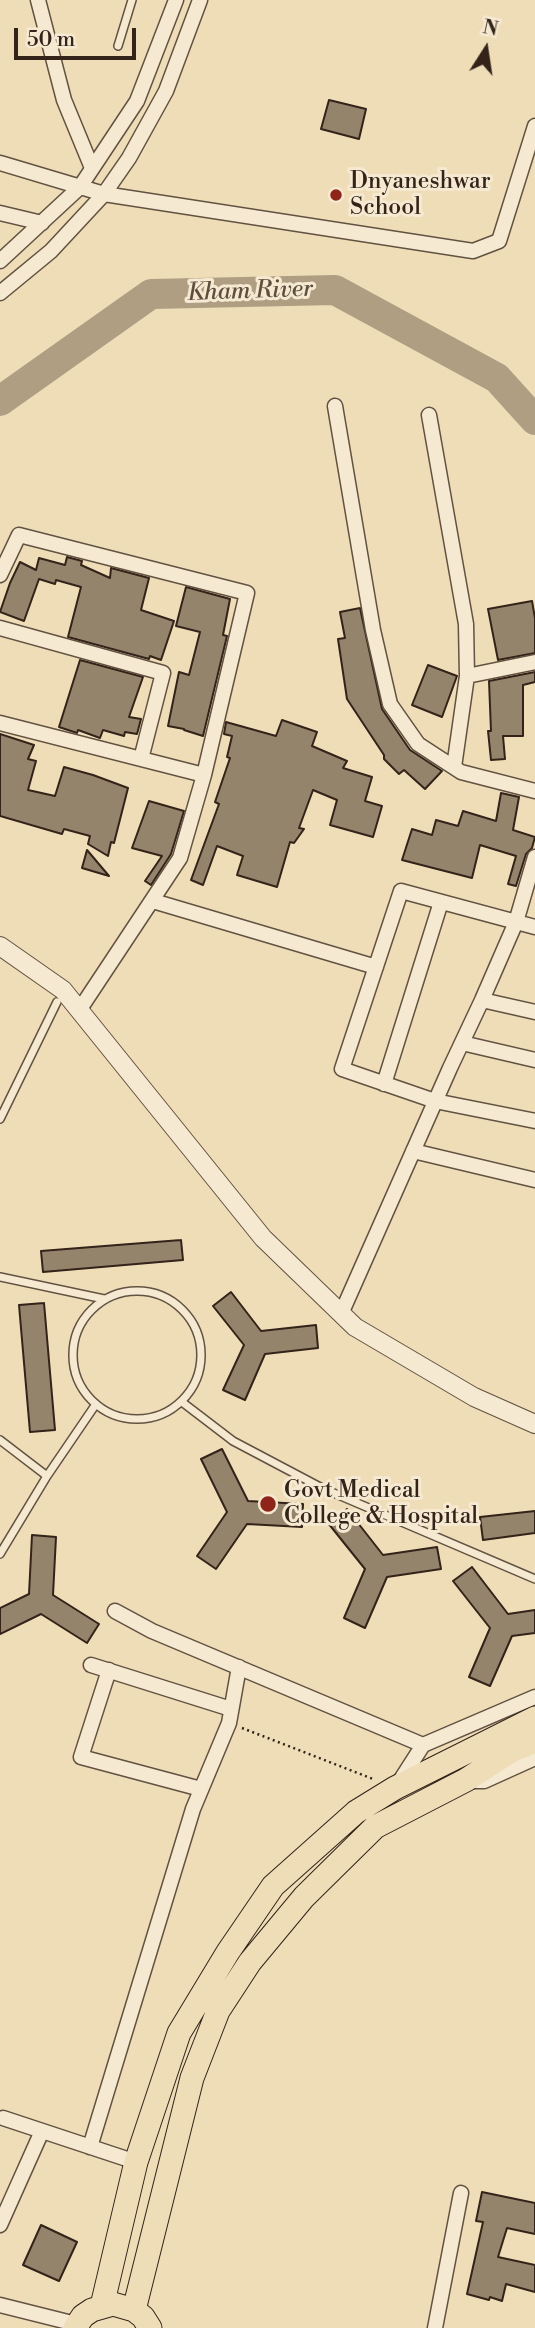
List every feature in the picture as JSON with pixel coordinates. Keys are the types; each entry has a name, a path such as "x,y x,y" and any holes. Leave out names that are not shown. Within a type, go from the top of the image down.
{"main road":[{"path":"102,2306 136,2162 179,2033 228,1952 273,1886 356,1812 395,1788 535,1718"},
{"path":"134,2310 192,2078 218,2011 250,1962 304,1898 375,1827 466,1780 511,1751 535,1741"},
{"path":"75,2326 92,2309 124,2306 143,2317 150,2328"}],"street":[{"path":"38,0 64,100 92,168"},
{"path":"0,261 80,187 137,101 176,0"},
{"path":"0,293 51,251 104,194 130,158 166,91 200,0"},
{"path":"0,163 104,194 474,251 499,241 535,126"},
{"path":"0,213 42,223"},
{"path":"335,406 373,630 390,704 418,744 461,772 535,791"},
{"path":"429,415 466,624 467,676 454,767"},
{"path":"0,575 19,535 247,593 204,775 180,858 80,1009"},
{"path":"0,628 163,673 141,759"},
{"path":"467,676 535,662"},
{"path":"0,723 204,775"},
{"path":"341,1314 516,922 534,866"},
{"path":"535,927 401,891 342,1069 435,1101 535,1121"},
{"path":"153,901 376,967"},
{"path":"384,1084 441,902"},
{"path":"0,946 63,990 263,1238 355,1327 474,1397 535,1424"},
{"path":"482,1000 535,1012"},
{"path":"461,1043 535,1060"},
{"path":"413,1151 535,1180"},
{"path":"115,1611 152,1631 423,1745"},
{"path":"92,1665 230,1716"},
{"path":"90,2147 193,1809 230,1716 239,1667"},
{"path":"109,1670 81,1757 201,1789"},
{"path":"395,1788 423,1745 535,1697"},
{"path":"466,1780 484,1781 535,1759"},
{"path":"2,2118 136,2162"},
{"path":"0,2225 41,2131"},
{"path":"435,2328 461,2193"},
{"path":"0,2305 75,2326"}],"lane":[{"path":"118,46 132,0"},
{"path":"0,1119 57,1002"},
{"path":"0,1277 104,1299 139,1291 164,1296 185,1311 198,1333 202,1357 197,1382 182,1402 160,1416 135,1420 111,1414 90,1400 76,1378 72,1353 78,1329 93,1308 104,1299"},
{"path":"182,1402 233,1441 322,1488 535,1578"},
{"path":"0,1554 47,1476 96,1404"},
{"path":"0,1440 47,1476"}],"path":[{"path":"230,1716 395,1788"}],"building":[{"path":"329,100 366,109 359,139 321,129"},
{"path":"67,557 82,561 81,565 110,578 111,568 149,578 141,610 174,621 161,660 68,637 81,587 56,580 55,584 39,579 24,621 0,612 20,562 36,570 39,558 65,565"},
{"path":"186,587 230,599 223,635 227,636 203,736 168,726 179,672 189,675 200,632 176,626"},
{"path":"532,601 535,653 498,660 488,609"},
{"path":"360,608 382,709 410,750 442,771 425,789 404,770 399,774 384,759 347,699 338,639 345,638 340,612"},
{"path":"80,660 143,677 129,717 141,719 137,734 125,732 124,736 103,730 100,738 59,727"},
{"path":"428,665 457,676 442,717 412,705"},
{"path":"535,672 535,682 523,685 523,736 503,736 505,759 491,760 488,731 491,731 489,681"},
{"path":"282,720 317,732 312,746 347,761 343,768 372,777 365,801 382,806 373,837 330,825 337,800 313,790 299,828 304,829 294,843 290,842 277,887 237,875 243,856 217,846 203,885 191,880 219,804 215,802 230,758 227,757 232,736 224,734 226,722 276,736"},
{"path":"0,734 34,745 28,759 36,761 28,790 55,796 64,767 128,788 108,856 88,844 90,836 64,829 62,834 0,816"},
{"path":"501,793 519,797 513,830 535,837 532,848 526,854 516,886 508,884 516,856 480,845 472,878 402,860 412,829 432,835 436,820 458,826 463,811 496,821"},
{"path":"149,801 184,811 171,854 151,885 145,881 162,856 132,848"},
{"path":"87,850 109,876 82,868"},
{"path":"181,1240 183,1260 43,1272 41,1251"},
{"path":"231,1292 261,1331 316,1325 318,1348 265,1354 245,1400 223,1390 244,1345 213,1306"},
{"path":"44,1303 55,1430 30,1432 19,1305"},
{"path":"222,1449 248,1501 303,1504 302,1527 247,1524 216,1569 197,1556 227,1512 201,1459"},
{"path":"347,1509 383,1555 437,1547 441,1569 387,1577 365,1628 344,1618 365,1569 328,1523"},
{"path":"535,1511 535,1533 483,1540 480,1517"},
{"path":"32,1535 56,1537 53,1595 99,1624 87,1643 41,1614 0,1634 0,1608 29,1594"},
{"path":"472,1567 508,1614 535,1610 535,1633 512,1636 490,1686 469,1677 490,1628 453,1581"},
{"path":"482,2192 535,2203 535,2234 507,2228 498,2257 535,2265 535,2292 506,2284 502,2301 467,2294 483,2222 476,2221"},
{"path":"41,2225 77,2242 59,2281 23,2265"}],"waterway":[{"name":"Kham River","path":"0,401 151,294 335,290 497,378 535,420"}],"place":[{"name":"Dnyaneshwar School","path":"336,195"},
{"name":"Govt Medical College & Hospital","path":"268,1504"}]}
